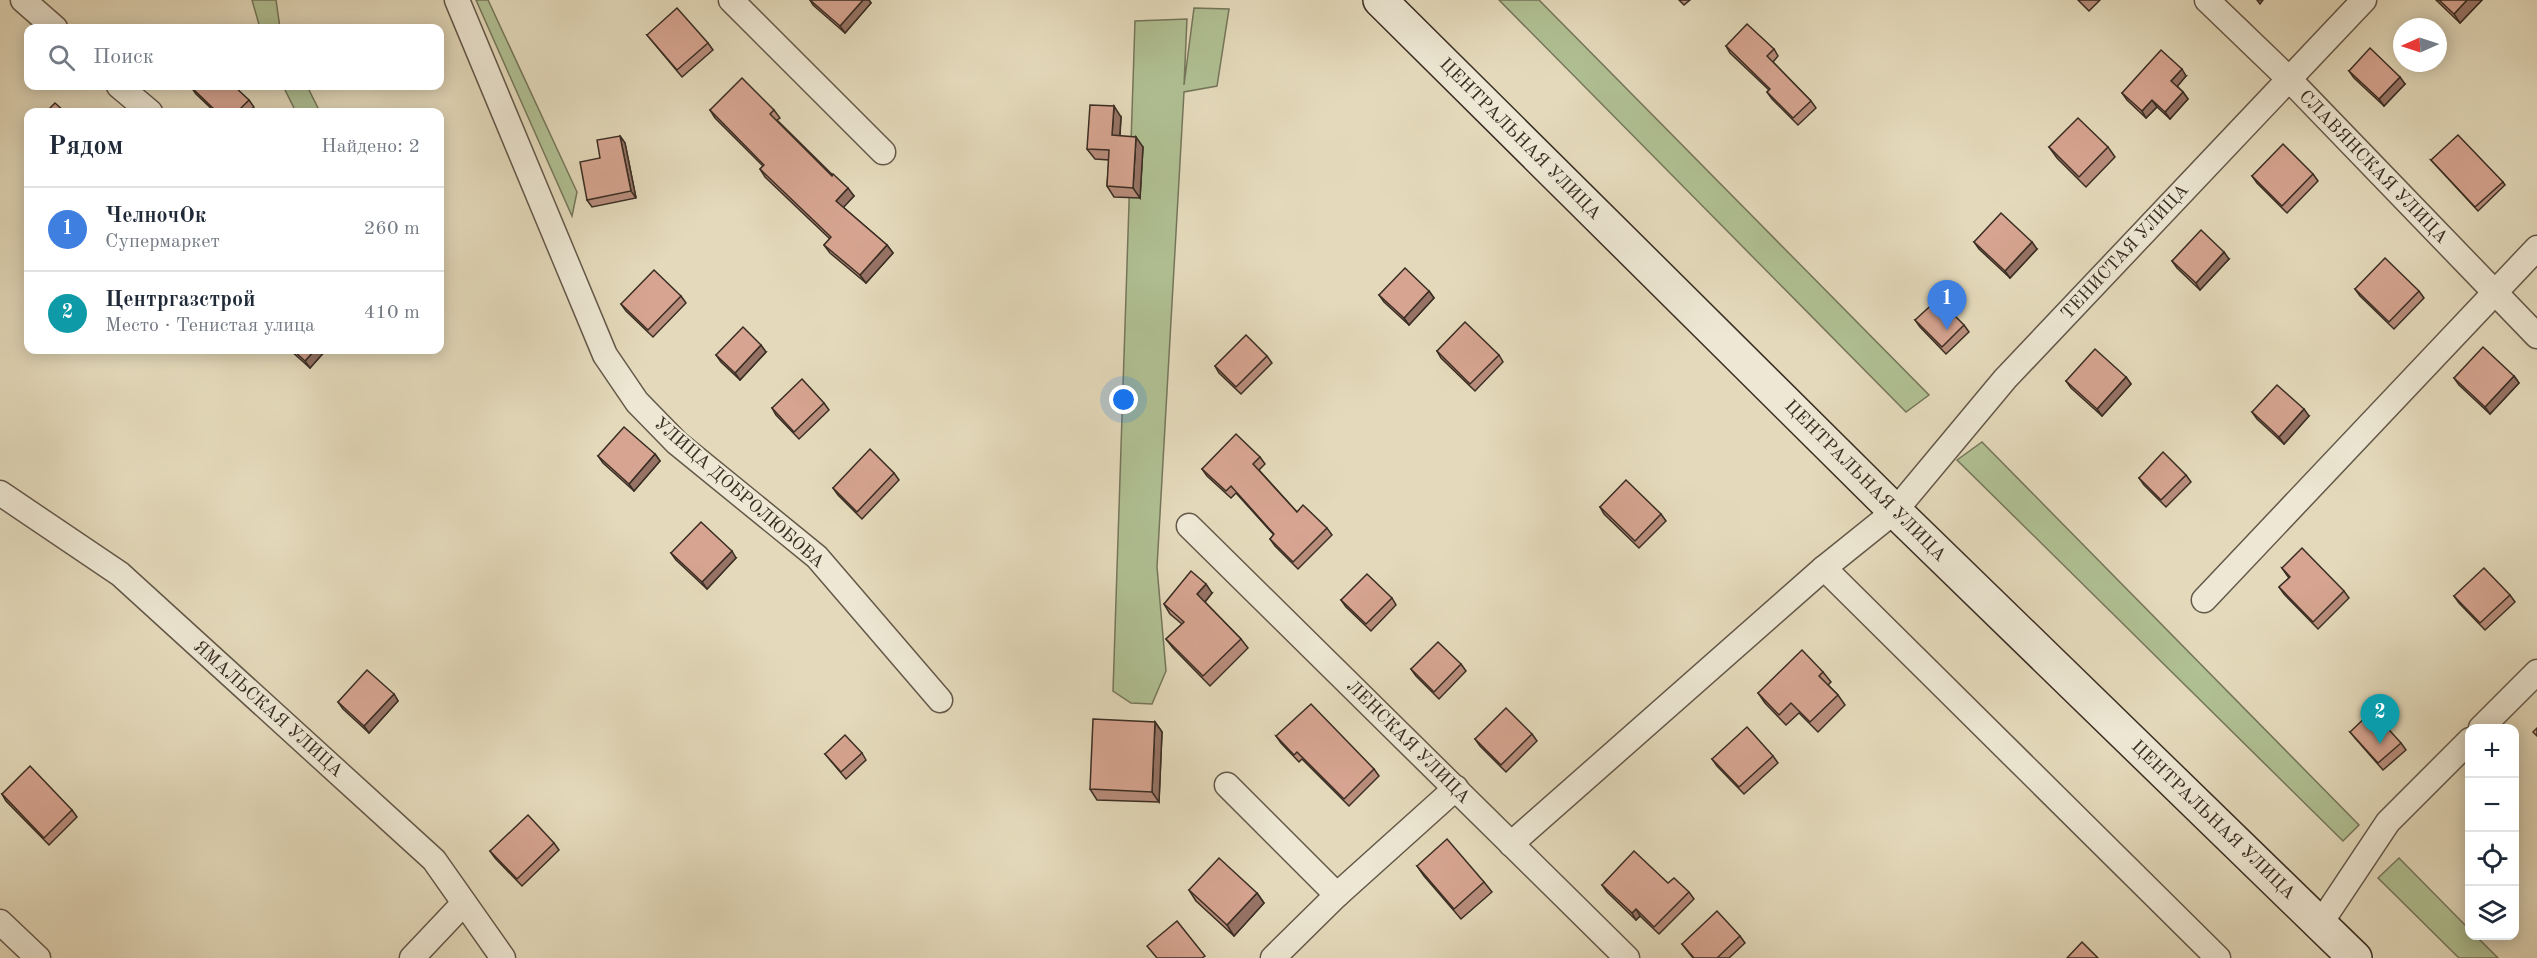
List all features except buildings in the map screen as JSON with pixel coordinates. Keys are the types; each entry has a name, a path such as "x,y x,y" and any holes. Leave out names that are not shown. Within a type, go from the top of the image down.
{"main road":[{"name":"ЦЕНТРАЛЬНАЯ УЛИЦА","path":"1380,0 1895,511 2355,958"}],"street":[{"path":"22,0 50,24"},
{"name":"УЛИЦА ДОБРОЛЮБОВА","path":"457,0 605,355 637,402 677,443 817,557 940,700"},
{"path":"731,0 883,152"},
{"name":"СЛАВЯНСКАЯ УЛИЦА","path":"2208,0 2288,78 2537,336"},
{"name":"ТЕНИСТАЯ УЛИЦА","path":"1511,844 1824,568 1895,511 2005,379 2364,0"},
{"path":"124,90 145,108"},
{"path":"2204,600 2537,248"},
{"name":"ЯМАЛЬСКАЯ УЛИЦА","path":"0,493 120,574 434,861 503,958"},
{"name":"ЛЕНСКАЯ УЛИЦА","path":"1189,526 1627,958"},
{"path":"1824,568 2218,958"},
{"path":"2486,724 2537,672"},
{"path":"2320,924 2388,822 2465,744"},
{"path":"1227,785 1336,895"},
{"path":"1273,958 1336,895 1456,788"},
{"path":"412,958 464,903"},
{"path":"0,922 38,958"}],"green space":[{"path":"252,0 276,0 279,24 259,24"},
{"path":"476,0 488,0 577,192 572,216"},
{"path":"1499,0 1539,0 1929,395 1906,412"},
{"path":"1194,8 1229,9 1217,86 1184,92 1157,567 1166,671 1152,704 1131,703 1113,691 1135,21 1187,19 1184,85"},
{"path":"285,90 309,90 318,108 294,108"},
{"path":"1982,442 2359,825 2343,841 1957,460"},
{"path":"2399,858 2465,925 2465,940 2480,940 2498,958 2459,958 2378,878"}],"place":[{"name":"ЧелночОк","path":"1947,330"},
{"name":"Центргазстрой","path":"2380,744"}]}
